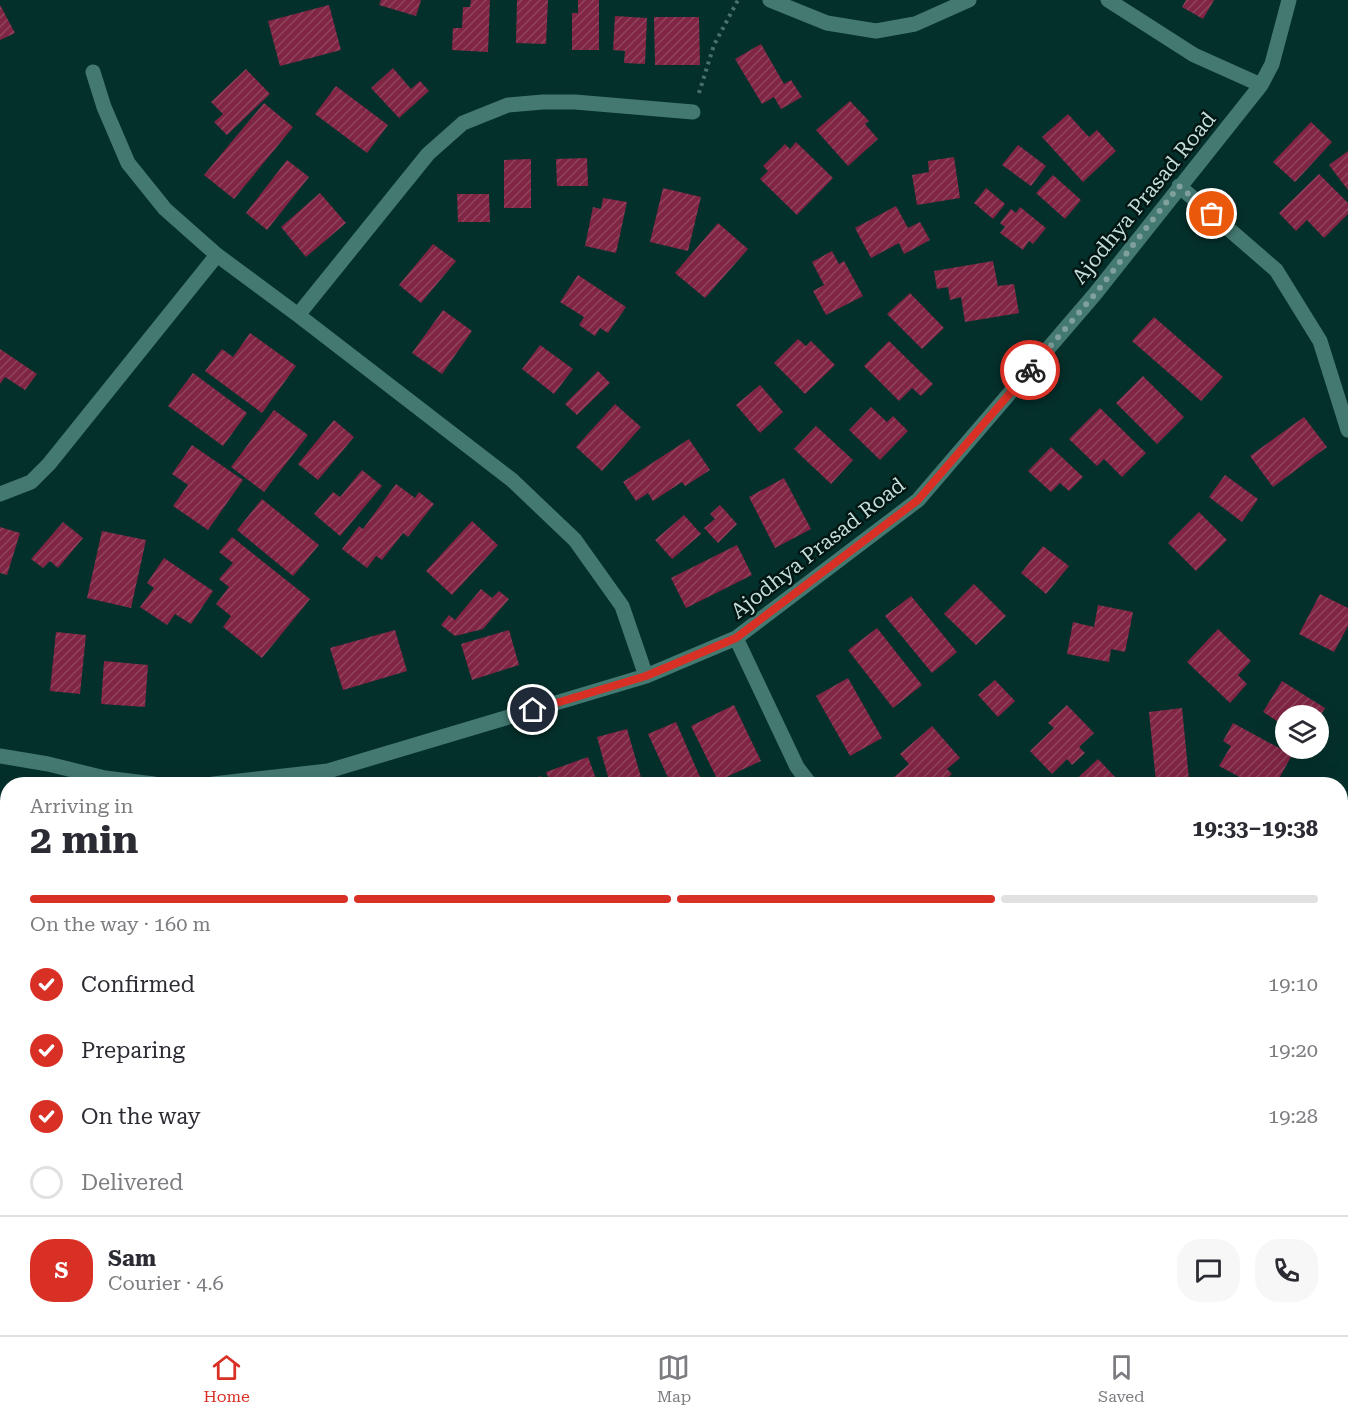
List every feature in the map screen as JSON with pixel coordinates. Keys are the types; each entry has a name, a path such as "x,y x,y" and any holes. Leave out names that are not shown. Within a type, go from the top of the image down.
{"street":[{"path":"770,0 827,23 876,31 915,24 969,0"},
{"path":"1108,0 1194,54 1261,85"},
{"name":"Ajodhya Prasad Road","path":"275,777 328,771 646,676 736,638 918,500 1095,294 1261,85 1272,64 1288,0"},
{"path":"93,72 104,107 128,162 165,209 217,255 512,480 575,540 622,606 646,676"},
{"path":"298,315 428,153 463,123 508,105 543,102 575,102 693,112"},
{"path":"1179,186 1276,270 1320,341 1348,430"},
{"path":"0,494 31,482 49,464 217,255"},
{"path":"736,638 797,767 805,777"},
{"path":"0,756 48,764 101,777"}],"path":[{"path":"693,112 714,45 738,0"}],"building":[{"path":"381,0 421,0 416,16 379,5"},
{"path":"471,0 490,0 488,52 452,50 453,28 462,28 463,7 470,7"},
{"path":"517,0 548,0 546,44 516,43"},
{"path":"578,0 599,0 599,50 572,50 572,13 578,13"},
{"path":"1186,0 1214,0 1203,19 1182,7"},
{"path":"0,5 15,33 0,40"},
{"path":"329,5 341,50 280,66 268,21"},
{"path":"615,16 647,18 645,64 624,63 625,51 613,50"},
{"path":"654,17 699,17 700,65 655,65"},
{"path":"761,44 784,84 791,80 802,97 781,109 774,97 762,104 735,59"},
{"path":"393,68 411,89 420,81 429,91 399,118 371,88"},
{"path":"246,69 270,94 227,135 214,122 223,114 211,102"},
{"path":"336,86 388,125 367,153 315,114"},
{"path":"850,101 869,121 865,124 878,139 848,166 816,130"},
{"path":"264,103 293,127 234,199 204,175"},
{"path":"1068,114 1089,137 1097,130 1116,151 1083,182 1042,137"},
{"path":"1311,122 1332,142 1295,182 1273,162"},
{"path":"796,142 833,178 797,215 760,179 768,171 763,166 785,144 790,149"},
{"path":"1018,145 1046,166 1031,186 1002,165"},
{"path":"1348,151 1348,190 1329,165"},
{"path":"954,157 960,198 917,205 912,175 929,172 928,161"},
{"path":"587,158 588,186 557,186 556,159"},
{"path":"531,159 531,208 504,208 504,160"},
{"path":"287,160 309,177 267,230 246,213"},
{"path":"1319,174 1348,203 1348,214 1324,238 1307,220 1296,231 1279,213"},
{"path":"1053,175 1081,200 1065,219 1036,193"},
{"path":"663,188 701,197 688,251 650,242"},
{"path":"986,188 1005,204 993,219 974,203"},
{"path":"320,193 346,223 306,257 281,227"},
{"path":"457,194 489,194 490,222 458,222"},
{"path":"603,198 627,202 616,253 585,246 593,207 601,209"},
{"path":"896,206 908,228 920,222 930,240 904,254 899,243 871,258 855,228"},
{"path":"1020,207 1046,228 1033,244 1029,241 1023,250 1000,233 1005,227 1000,223 1011,209 1016,213"},
{"path":"718,223 748,249 705,298 675,273"},
{"path":"433,244 456,261 421,303 399,285"},
{"path":"832,251 839,264 844,261 863,296 826,315 813,291 824,285 812,262"},
{"path":"993,261 998,286 1014,284 1019,313 965,322 961,297 950,300 948,287 937,289 934,271"},
{"path":"578,275 626,307 608,333 600,328 595,336 579,325 584,317 560,302"},
{"path":"910,293 944,328 922,349 887,314"},
{"path":"443,310 472,331 442,374 412,353"},
{"path":"1154,317 1223,377 1201,401 1132,341"},
{"path":"250,333 296,366 262,413 205,371 222,349 233,357"},
{"path":"798,339 806,346 811,341 835,365 805,394 774,363"},
{"path":"889,341 933,384 921,396 912,388 899,401 864,366"},
{"path":"540,345 573,369 554,394 522,369"},
{"path":"0,349 37,374 25,390 5,377 0,384"},
{"path":"598,371 610,383 577,415 565,404"},
{"path":"193,373 247,413 223,446 168,406"},
{"path":"1143,376 1184,417 1157,444 1116,403"},
{"path":"760,385 783,412 760,433 736,405"},
{"path":"615,404 641,427 602,471 576,447"},
{"path":"871,407 887,422 893,416 908,431 880,460 849,430"},
{"path":"1100,408 1146,453 1122,477 1104,459 1097,466 1069,439"},
{"path":"274,410 308,435 264,492 231,467"},
{"path":"1304,417 1327,447 1273,487 1250,456"},
{"path":"334,420 354,437 318,480 298,464"},
{"path":"816,426 853,460 831,484 794,449"},
{"path":"689,439 710,470 685,486 682,482 653,501 648,493 636,501 623,482"},
{"path":"192,445 243,480 208,530 173,506 188,485 172,474"},
{"path":"1051,447 1083,477 1069,491 1060,483 1051,492 1028,471"},
{"path":"362,470 382,486 340,536 314,514 333,492 340,497"},
{"path":"1225,475 1258,499 1242,522 1209,497"},
{"path":"784,478 811,529 775,548 749,497"},
{"path":"396,484 415,498 419,492 434,504 408,537 403,533 382,560 376,556 367,568 342,549 359,526 363,529"},
{"path":"262,499 319,545 293,576 237,530"},
{"path":"720,505 737,524 718,543 704,528 715,519 710,514"},
{"path":"1199,512 1227,540 1196,571 1168,543"},
{"path":"684,515 701,534 672,559 655,540"},
{"path":"472,521 498,545 452,595 426,571"},
{"path":"63,522 83,538 58,568 50,561 43,568 31,559"},
{"path":"0,527 20,533 7,575 0,573"},
{"path":"102,531 146,540 131,608 87,598"},
{"path":"232,537 310,599 262,658 223,627 231,616 216,604 229,587 219,579 233,563 219,552"},
{"path":"737,545 752,575 686,608 671,578"},
{"path":"1043,546 1069,566 1046,594 1021,573"},
{"path":"164,558 213,591 191,624 175,614 167,625 140,607 154,588 147,583"},
{"path":"974,584 1006,616 976,645 944,614"},
{"path":"481,589 492,598 499,591 509,599 483,629 455,636 441,625 449,615 455,620"},
{"path":"1320,594 1348,608 1348,626 1334,652 1299,634"},
{"path":"911,596 957,652 932,673 885,616"},
{"path":"1098,605 1133,612 1125,652 1111,649 1109,662 1067,654 1073,622 1094,627"},
{"path":"877,628 922,685 893,708 848,650"},
{"path":"1218,629 1251,661 1238,675 1247,684 1230,703 1187,662"},
{"path":"395,630 407,671 343,690 330,648"},
{"path":"509,630 519,665 472,680 461,644"},
{"path":"56,632 86,635 80,694 50,691"},
{"path":"104,661 148,665 145,707 101,704"},
{"path":"848,678 882,738 850,756 816,696"},
{"path":"995,680 1015,701 998,717 978,695"},
{"path":"1282,681 1320,705 1275,705 1275,720 1263,712"},
{"path":"734,705 761,761 727,777 716,777 691,726"},
{"path":"1067,705 1094,733 1079,747 1085,753 1072,765 1067,759 1052,774 1030,751 1054,728 1048,723"},
{"path":"1182,708 1189,777 1156,777 1149,712"},
{"path":"676,722 700,777 668,777 648,734"},
{"path":"1233,723 1275,746 1275,759 1290,759 1280,777 1240,777 1219,766 1231,746 1223,741"},
{"path":"932,726 960,758 947,769 952,774 948,777 894,777 909,764 900,754"},
{"path":"627,729 641,777 608,777 597,737"},
{"path":"588,757 595,777 548,777 546,772"},
{"path":"1098,759 1115,777 1079,777"}],"way so far":[{"path":"1030,370 1095,294 1179,186 1212,214"}],"route":[{"path":"533,710 646,676 736,638 918,500 1030,370"}]}
